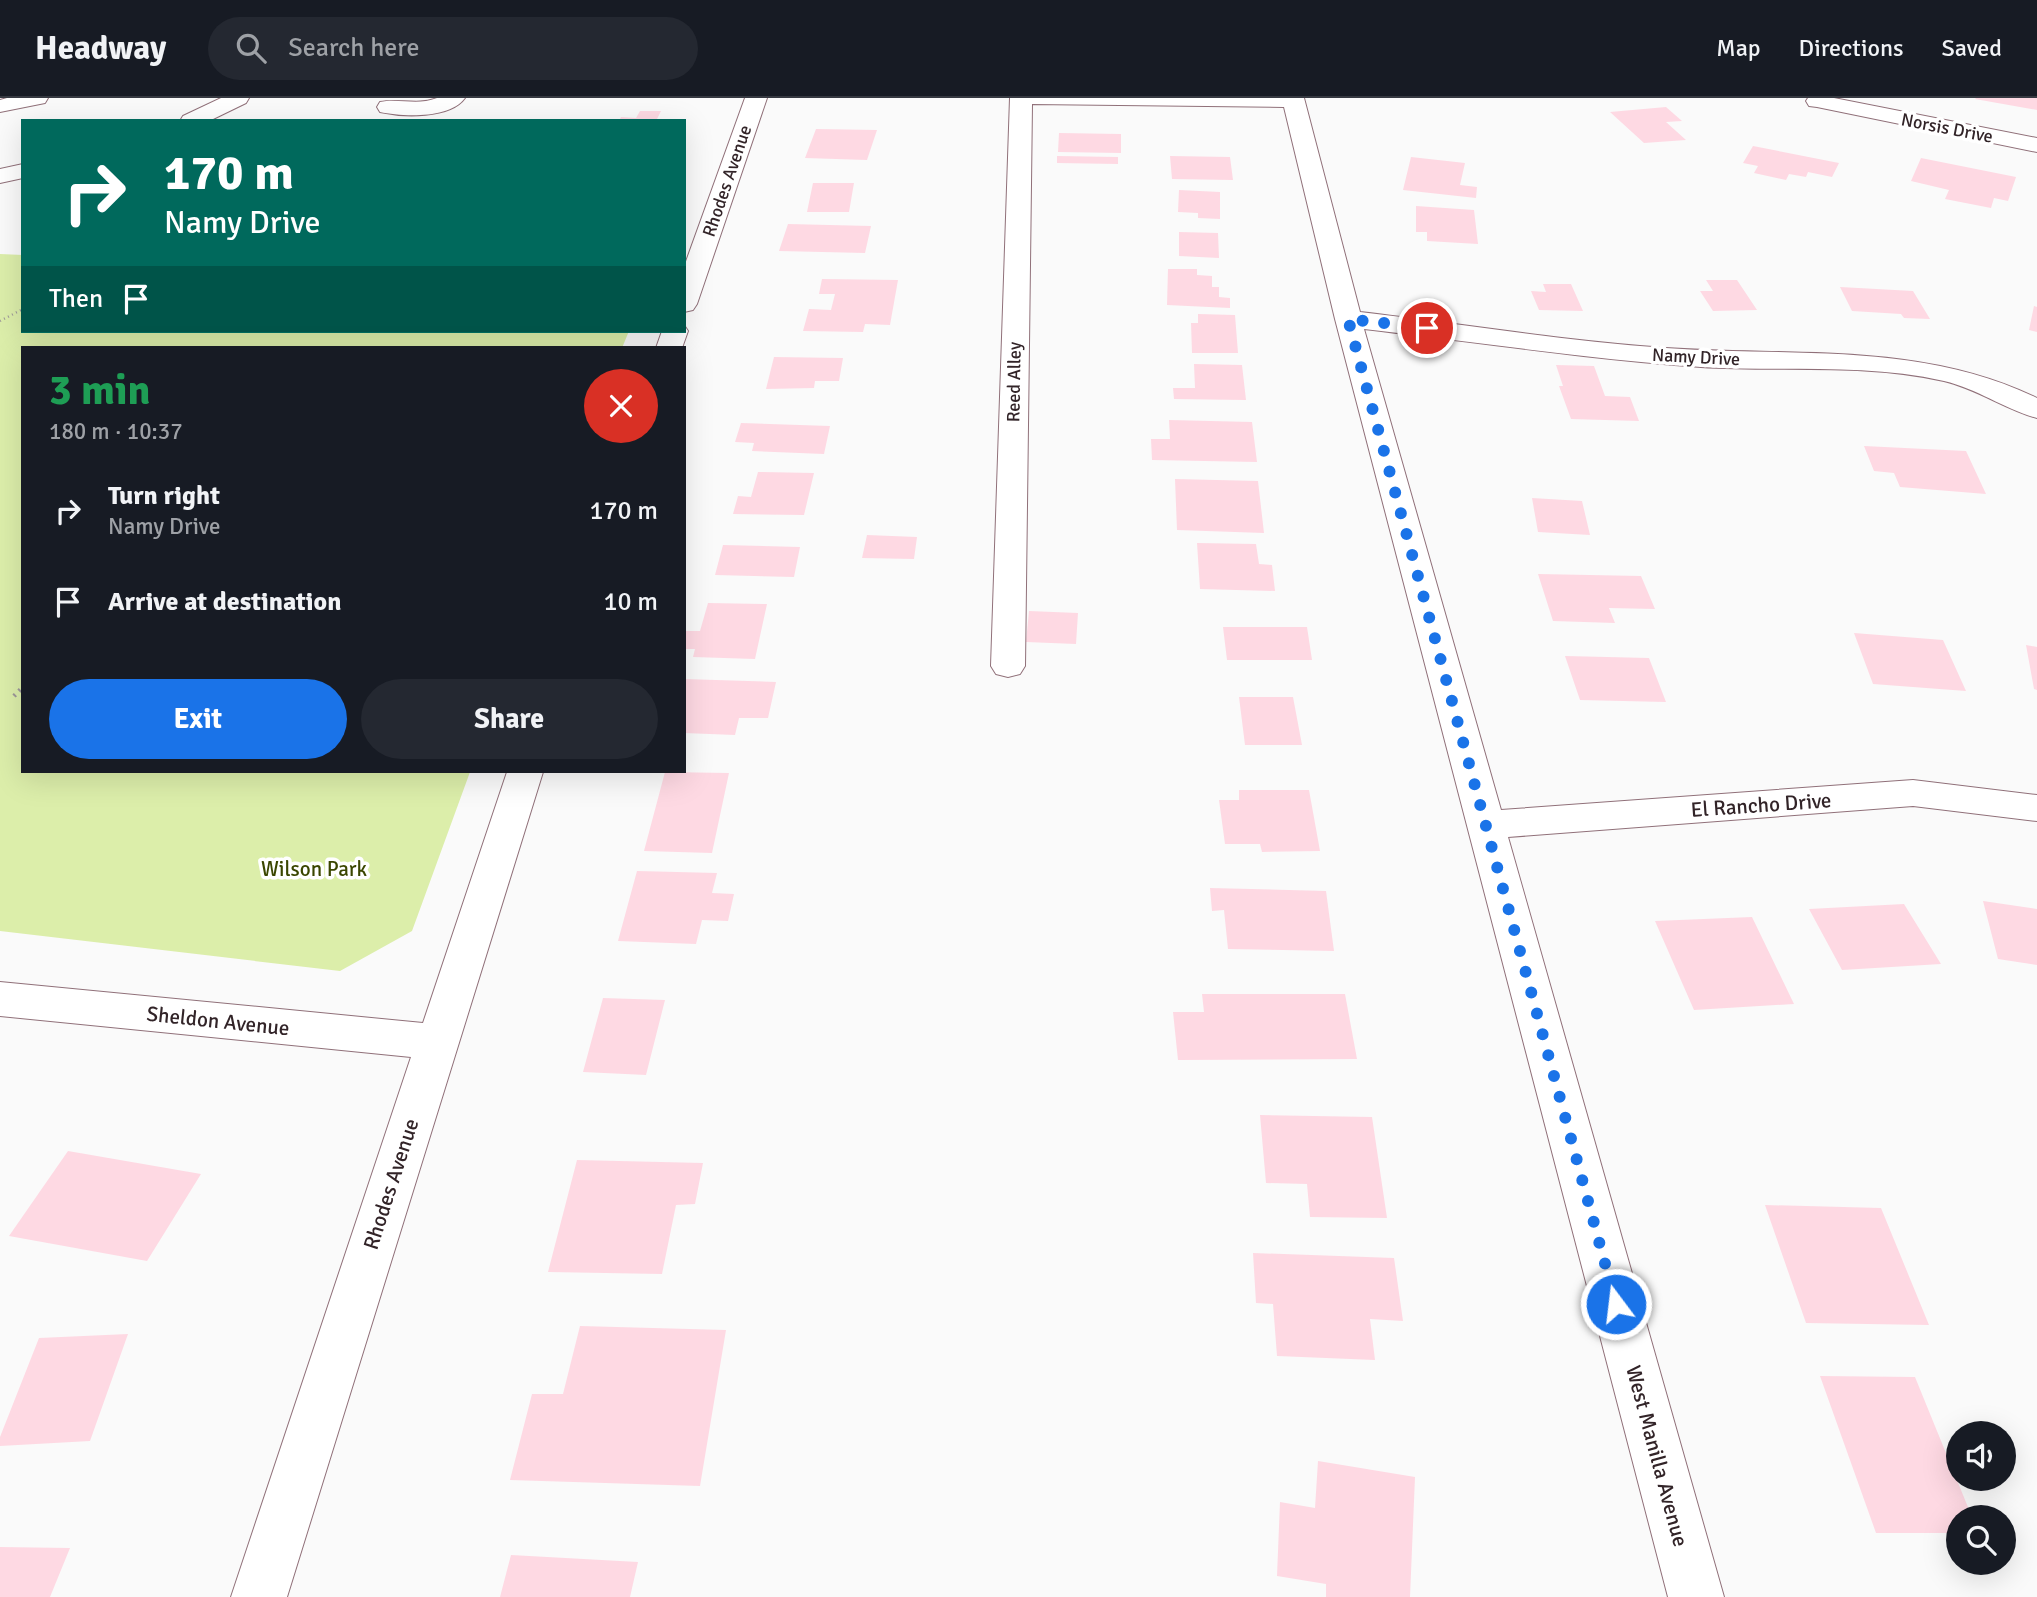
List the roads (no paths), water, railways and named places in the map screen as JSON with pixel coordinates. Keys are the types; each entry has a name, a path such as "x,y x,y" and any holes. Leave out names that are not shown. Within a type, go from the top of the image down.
{"main road":[{"path":"0,106 37,98"},
{"path":"195,119 238,98"},
{"path":"388,107 411,111 425,110 454,98"},
{"name":"Rhodes Avenue","path":"686,298 756,98"},
{"name":"Reed Alley","path":"1008,666 1021,98"},
{"path":"1030,98 1294,100"},
{"name":"West Manilla Avenue","path":"1294,100 1348,319 1696,1597"},
{"name":"Norsis Drive","path":"1818,100 2037,145"},
{"path":"0,176 21,171"},
{"name":"Namy Drive","path":"1348,319 1666,356 1906,365 1958,374 2014,395 2037,409"},
{"name":"Rhodes Avenue","path":"259,1597 525,773"},
{"name":"El Rancho Drive","path":"1485,825 1913,793 2037,808"},
{"name":"Sheldon Avenue","path":"0,999 437,1042"}],"park label":[{"name":"Wilson Park","path":"314,869"}]}
